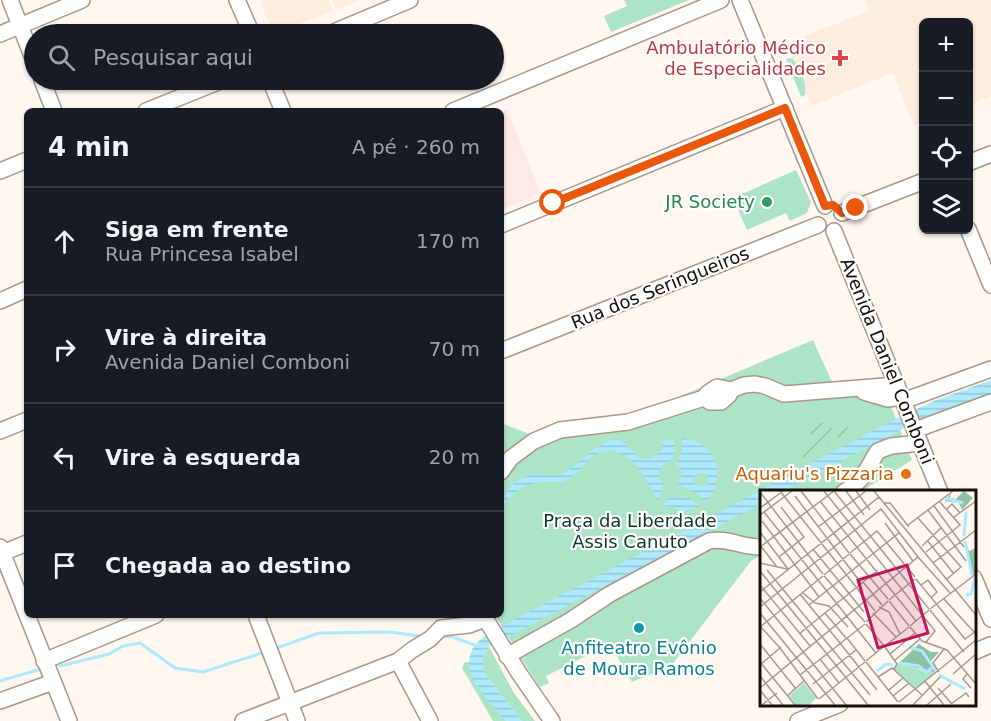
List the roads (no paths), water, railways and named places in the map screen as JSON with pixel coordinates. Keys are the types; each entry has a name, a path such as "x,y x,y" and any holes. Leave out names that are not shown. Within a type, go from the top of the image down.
{"street":[{"path":"10,0 24,36"},
{"path":"25,24 82,0"},
{"path":"237,0 248,24"},
{"path":"353,24 410,0"},
{"path":"504,90 721,0"},
{"path":"740,0 825,206"},
{"path":"0,34 24,24"},
{"path":"46,90 53,108"},
{"path":"153,108 198,90"},
{"path":"274,90 282,108"},
{"path":"460,108 504,90"},
{"path":"504,224 785,108"},
{"path":"973,161 991,154"},
{"path":"0,171 24,161"},
{"path":"842,213 919,183"},
{"path":"833,205 842,213 843,222 834,231 825,231 818,225 818,212 825,206 833,205"},
{"name":"Rua dos Seringueiros","path":"504,350 818,225"},
{"name":"Avenida Daniel Comboni","path":"834,231 939,490"},
{"path":"971,234 991,285"},
{"path":"0,301 24,290"},
{"path":"847,490 856,485 867,473 878,451 891,446 908,413 991,369"},
{"path":"504,468 511,458 534,441 560,430 628,422 705,398 717,387 731,390 755,384 784,394 852,389 908,413 991,402"},
{"path":"0,431 24,421"},
{"path":"507,656 571,620 610,594 709,541 719,539 760,547"},
{"path":"24,544 1,551 24,610"},
{"path":"976,581 991,619"},
{"path":"27,618 69,721"},
{"path":"44,661 149,618"},
{"path":"257,618 297,721"},
{"path":"243,721 398,661 430,639 441,628 469,625 490,627 552,721"},
{"path":"976,651 991,643"},
{"path":"398,661 430,721"},
{"path":"0,701 53,682"},
{"path":"798,721 837,706"}],"water":[{"path":"991,380 991,394 928,417 787,490 760,490 897,418 936,400"},
{"path":"682,438 694,440 711,453 715,462 717,482 706,502 696,493 677,484 682,474 680,468 675,464 682,452","holes":["698,473 705,474 708,478 705,486 700,487 694,483 694,478"]},
{"path":"616,439 621,441 638,456 647,459 659,452 663,441 673,439 675,448 670,463 664,464 659,470 659,478 664,484 658,500 634,463 620,453 605,451 593,456 568,480 537,483 523,487 512,495 504,506 507,492 517,481 530,475 562,474 608,441"},
{"path":"760,490 760,505 489,647 482,660 485,674 522,721 506,721 477,686 469,666 470,655 475,645 489,633"},
{"path":"681,496 701,506 683,511 663,505 666,499"}],"waterway":[{"path":"274,649 319,633 390,632 419,636"},
{"path":"441,636 453,637 477,646"},
{"path":"60,666 109,654 123,646 140,643 175,668 203,672 265,652"},
{"path":"0,681 41,669"}],"place":[{"name":"Ambulatório Médico de Especialidades","path":"840,58"},
{"name":"JR Society","path":"767,202"},
{"name":"Aquariu's Pizzaria","path":"906,474"},
{"name":"Anfiteatro Evônio de Moura Ramos","path":"639,628"}],"park label":[{"name":"Praça da Liberdade Assis Canuto","path":"630,531"}]}
